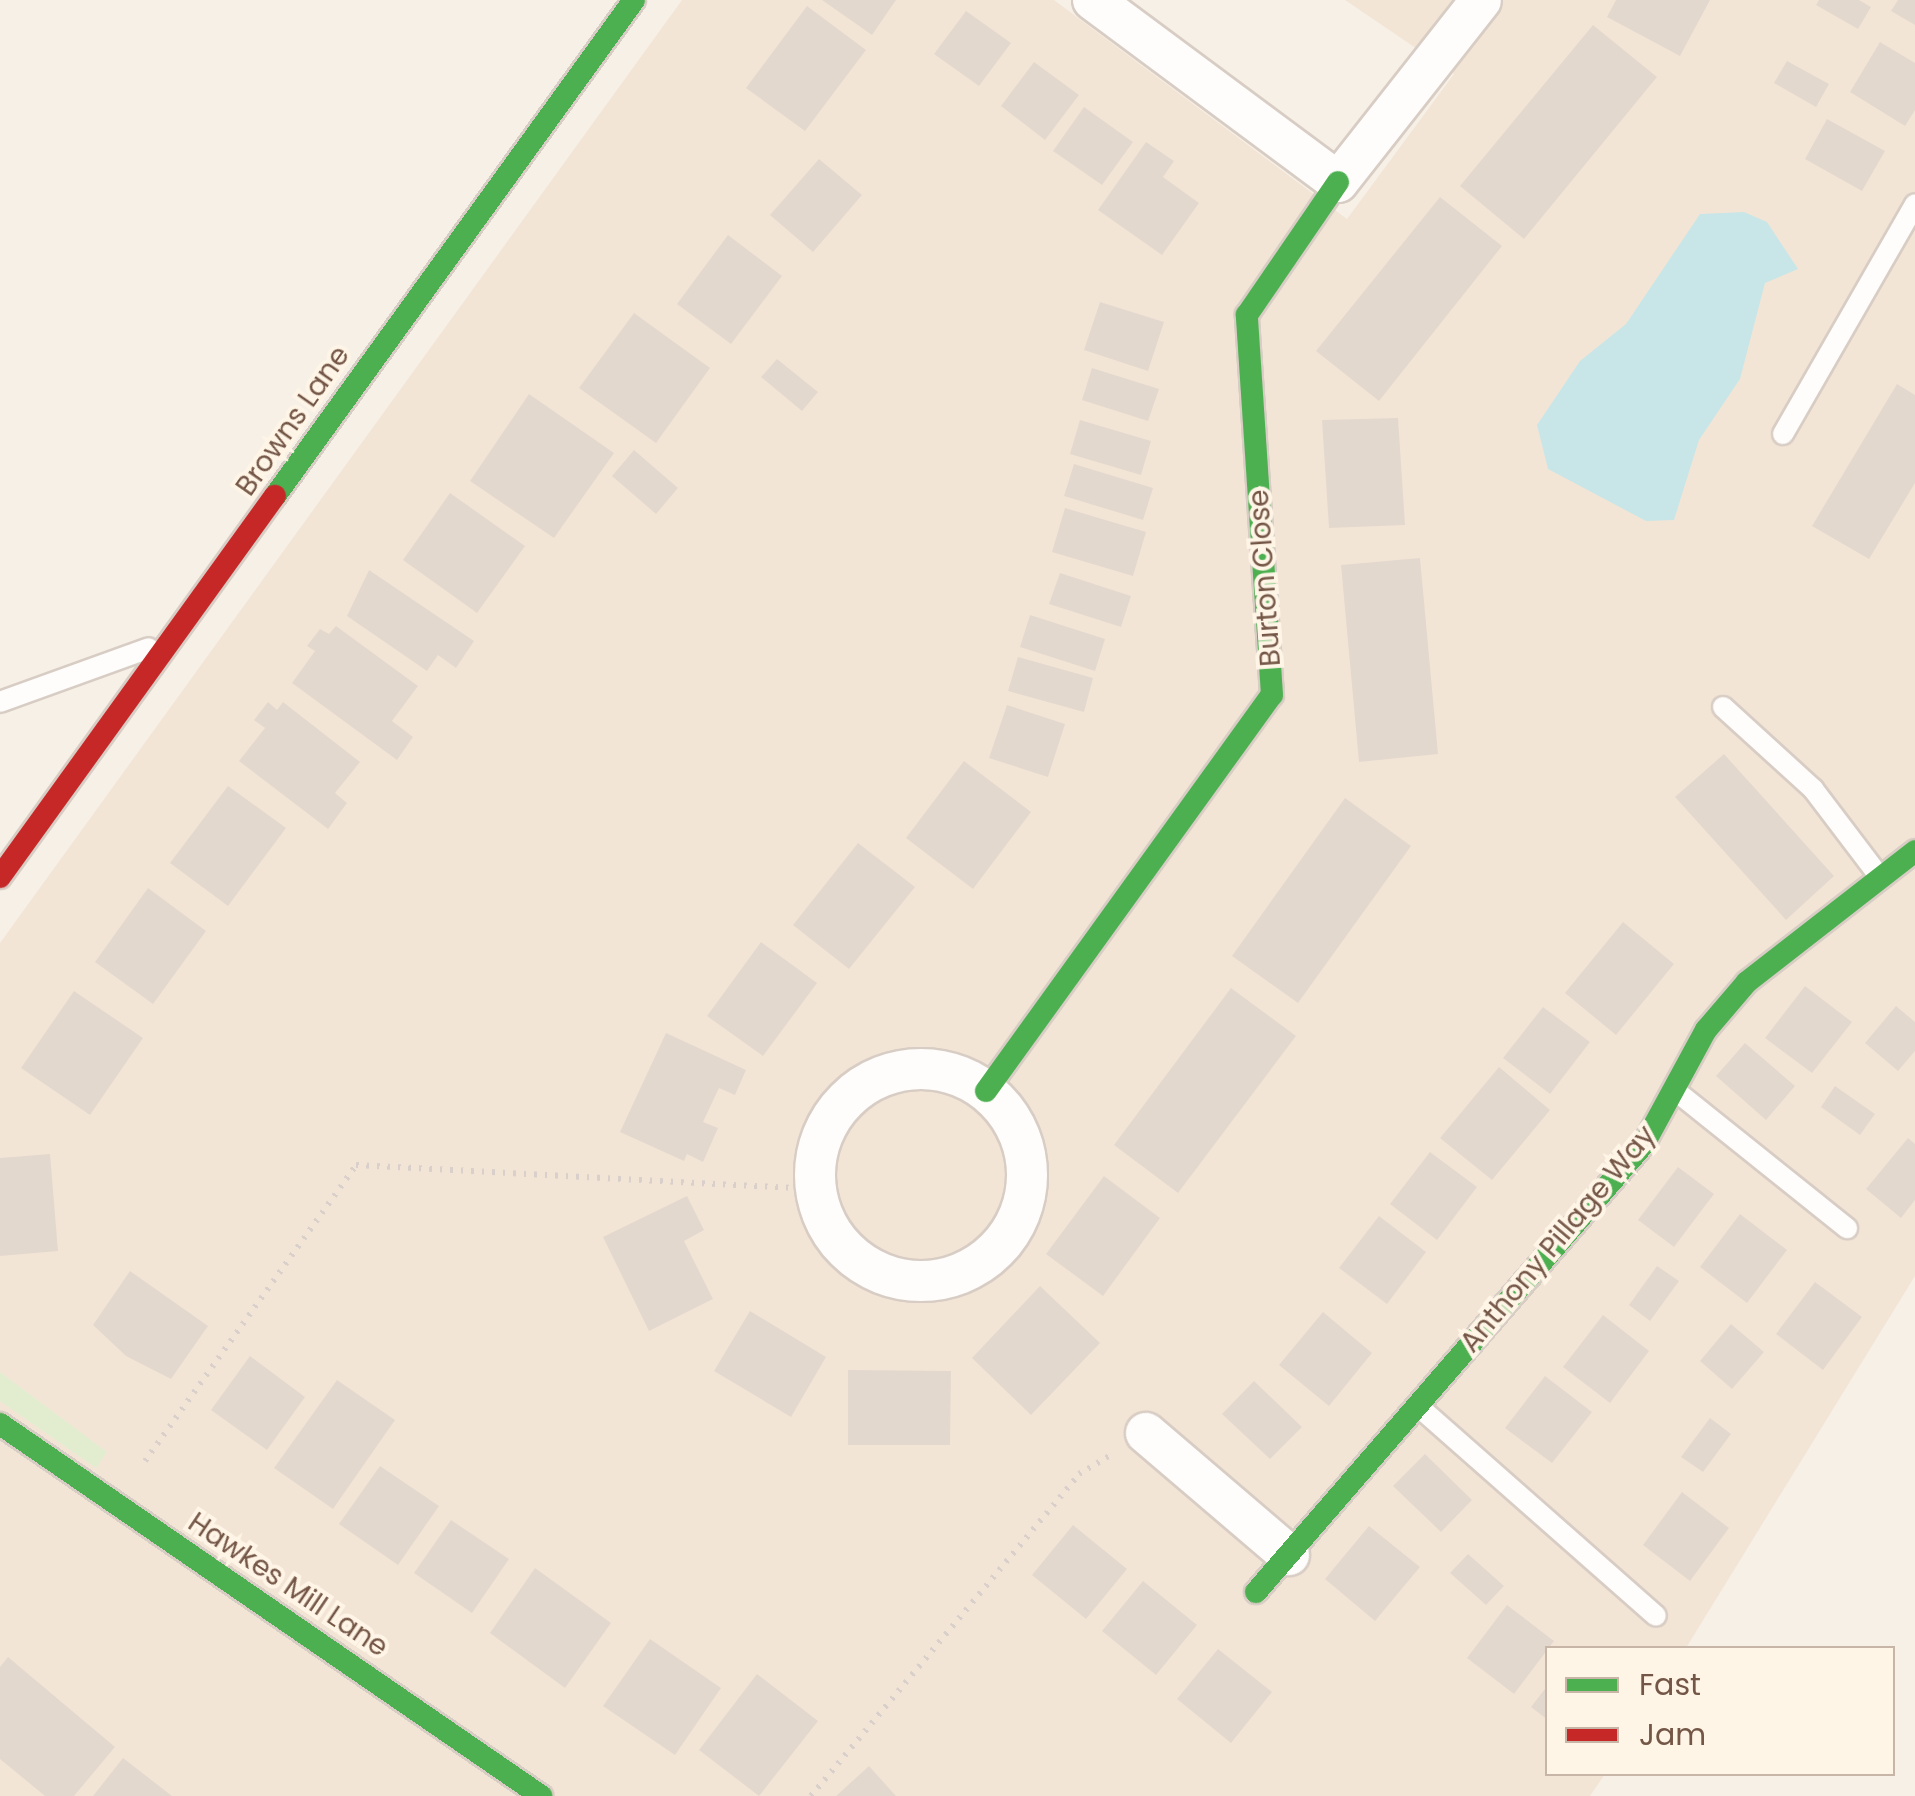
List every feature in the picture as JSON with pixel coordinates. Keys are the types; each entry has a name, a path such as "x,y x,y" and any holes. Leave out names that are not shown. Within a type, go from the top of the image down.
{"street":[{"name":"Browns Lane","path":"0,877 32,839 634,0"},
{"path":"1093,0 1338,182"},
{"name":"Burton Close","path":"986,1091 1272,695 1247,315 1338,182 1481,0"},
{"name":"Anthony Pillage Way","path":"1256,1592 1644,1144 1706,1030 1748,982 1915,850"},
{"path":"938,1071 986,1091 1019,1135 1028,1179 1010,1234 980,1264 922,1282 879,1272 838,1239 816,1190 816,1160 828,1124 877,1079 938,1071"},
{"name":"Hawkes Mill Lane","path":"0,1424 542,1796"},
{"path":"1146,1433 1289,1554"}],"lane":[{"path":"1783,434 1915,204"},
{"path":"0,702 176,638"},
{"path":"1723,707 1813,789 1878,876"},
{"path":"0,844 32,839"},
{"path":"1674,1090 1848,1228"},
{"path":"1418,1406 1656,1616"}],"path":[{"path":"116,1503 356,1165 816,1190"},
{"path":"810,1796 1079,1474 1146,1433"}],"shaded area":[{"path":"682,0 1054,0 1347,219 1454,74 1345,0 1915,0 1915,1276 1687,1646 1545,1646 1545,1776 1604,1776 1590,1796 0,1796 0,943"}],"green space":[{"path":"0,1372 107,1452 96,1468 0,1401"}],"water":[{"path":"1744,212 1767,222 1798,269 1765,283 1740,379 1699,440 1674,520 1646,521 1548,469 1537,425 1580,361 1626,324 1700,214"}],"building":[{"path":"822,0 896,0 872,35"},
{"path":"1616,0 1710,0 1680,56 1607,17"},
{"path":"1819,0 1859,0 1871,7 1858,29 1816,5"},
{"path":"1898,0 1915,0 1915,25 1891,11"},
{"path":"807,6 866,50 805,131 746,88"},
{"path":"966,11 1011,43 979,86 934,54"},
{"path":"1593,25 1657,77 1524,239 1460,186"},
{"path":"1880,42 1915,63 1915,110 1905,126 1850,92"},
{"path":"1787,61 1829,84 1816,107 1774,83"},
{"path":"1034,62 1079,95 1045,140 1001,106"},
{"path":"1084,107 1133,142 1102,185 1053,151"},
{"path":"1827,119 1885,151 1862,191 1805,159"},
{"path":"1146,142 1174,161 1163,177 1199,203 1162,255 1098,210"},
{"path":"819,159 862,195 813,252 770,215"},
{"path":"1440,197 1502,246 1379,401 1316,351"},
{"path":"728,235 782,276 731,344 677,304"},
{"path":"1100,302 1164,322 1148,371 1084,350"},
{"path":"634,313 710,368 656,443 579,388"},
{"path":"777,359 818,392 802,411 761,377"},
{"path":"1092,368 1159,389 1148,421 1082,400"},
{"path":"1897,384 1915,395 1915,483 1869,559 1812,526"},
{"path":"529,394 614,453 554,538 470,481"},
{"path":"1398,418 1405,525 1329,528 1322,420"},
{"path":"1080,420 1151,441 1141,475 1070,454"},
{"path":"634,450 678,488 656,514 612,476"},
{"path":"1074,464 1153,488 1143,520 1064,496"},
{"path":"450,493 525,546 477,613 403,560"},
{"path":"1065,508 1146,532 1133,576 1052,552"},
{"path":"1420,558 1438,754 1359,762 1341,565"},
{"path":"369,570 474,641 456,668 438,655 427,671 347,616"},
{"path":"1060,573 1131,596 1121,627 1049,604"},
{"path":"1030,615 1105,639 1095,671 1020,647"},
{"path":"336,626 418,686 392,721 413,737 397,760 292,683 315,651 307,646 320,629 329,634"},
{"path":"1018,657 1093,678 1084,712 1008,691"},
{"path":"268,702 277,710 283,702 360,762 335,793 347,803 328,829 239,761 265,728 254,720"},
{"path":"1007,705 1065,724 1048,777 989,758"},
{"path":"1724,754 1834,876 1786,920 1675,797"},
{"path":"964,761 1031,812 973,889 906,838"},
{"path":"228,786 286,828 228,906 170,863"},
{"path":"1345,798 1411,846 1298,1003 1232,956"},
{"path":"858,843 915,887 849,969 793,925"},
{"path":"148,888 206,931 153,1004 95,962"},
{"path":"1623,922 1674,964 1616,1035 1565,993"},
{"path":"761,942 817,983 763,1056 707,1016"},
{"path":"1805,986 1852,1022 1812,1073 1765,1038"},
{"path":"1231,988 1296,1036 1178,1193 1114,1145"},
{"path":"74,991 143,1038 90,1115 21,1068"},
{"path":"1896,1006 1915,1022 1915,1051 1898,1071 1865,1043"},
{"path":"1543,1007 1590,1042 1550,1094 1503,1058"},
{"path":"666,1033 746,1070 735,1095 719,1088 703,1122 718,1128 703,1162 687,1154 684,1161 620,1132"},
{"path":"1745,1043 1795,1086 1766,1120 1716,1076"},
{"path":"1499,1067 1550,1110 1492,1180 1440,1138"},
{"path":"1835,1086 1875,1114 1860,1135 1821,1107"},
{"path":"1908,1138 1915,1144 1915,1200 1901,1218 1866,1189"},
{"path":"1430,1152 1477,1187 1437,1240 1390,1204"},
{"path":"50,1154 58,1251 0,1256 0,1158"},
{"path":"1678,1167 1714,1194 1674,1247 1638,1220"},
{"path":"1104,1176 1160,1218 1103,1296 1046,1254"},
{"path":"687,1196 704,1230 684,1241 713,1299 649,1331 603,1237"},
{"path":"1740,1214 1787,1250 1747,1303 1700,1267"},
{"path":"1379,1216 1426,1252 1387,1304 1339,1268"},
{"path":"1657,1266 1679,1281 1650,1321 1629,1305"},
{"path":"130,1271 208,1326 171,1379 126,1356 93,1325"},
{"path":"1815,1282 1862,1317 1823,1370 1776,1334"},
{"path":"1040,1286 1100,1343 1031,1415 972,1358"},
{"path":"750,1311 826,1357 791,1417 714,1371"},
{"path":"1323,1312 1372,1353 1329,1406 1279,1365"},
{"path":"1603,1315 1649,1351 1610,1403 1563,1367"},
{"path":"1731,1324 1764,1352 1732,1389 1700,1361"},
{"path":"250,1356 305,1397 267,1450 211,1410"},
{"path":"848,1370 951,1371 950,1445 848,1445"},
{"path":"1545,1376 1592,1412 1552,1463 1505,1428"},
{"path":"337,1380 395,1420 333,1509 274,1468"},
{"path":"1254,1381 1302,1427 1270,1459 1222,1414"},
{"path":"1710,1418 1731,1434 1703,1472 1681,1457"},
{"path":"1425,1454 1472,1500 1441,1532 1393,1486"},
{"path":"380,1466 439,1506 398,1565 339,1524"},
{"path":"1682,1492 1729,1528 1690,1581 1643,1545"},
{"path":"451,1520 509,1559 472,1613 414,1573"},
{"path":"1073,1525 1127,1569 1086,1619 1032,1575"},
{"path":"1369,1526 1420,1567 1375,1621 1325,1579"},
{"path":"1468,1554 1504,1586 1486,1605 1450,1573"},
{"path":"535,1568 611,1623 565,1688 490,1633"},
{"path":"1143,1581 1197,1625 1156,1675 1102,1631"},
{"path":"1507,1605 1554,1641 1545,1646 1545,1653 1514,1694 1467,1658"},
{"path":"650,1639 721,1688 675,1755 603,1706"},
{"path":"1218,1649 1272,1692 1231,1743 1177,1699"},
{"path":"8,1657 115,1747 74,1796 45,1796 0,1759 0,1667"},
{"path":"757,1674 818,1721 759,1796 699,1750"},
{"path":"1545,1689 1545,1718 1531,1707"},
{"path":"123,1758 172,1796 93,1796"},
{"path":"869,1766 896,1796 836,1796"}],"traffic: fast":[{"path":"275,496 634,0"},
{"path":"986,1091 1272,695 1247,315 1338,182"},
{"path":"1256,1592 1644,1144 1706,1030 1747,982 1915,851"},
{"path":"0,1424 541,1796"}],"traffic: jam":[{"path":"0,877 275,496"}]}
